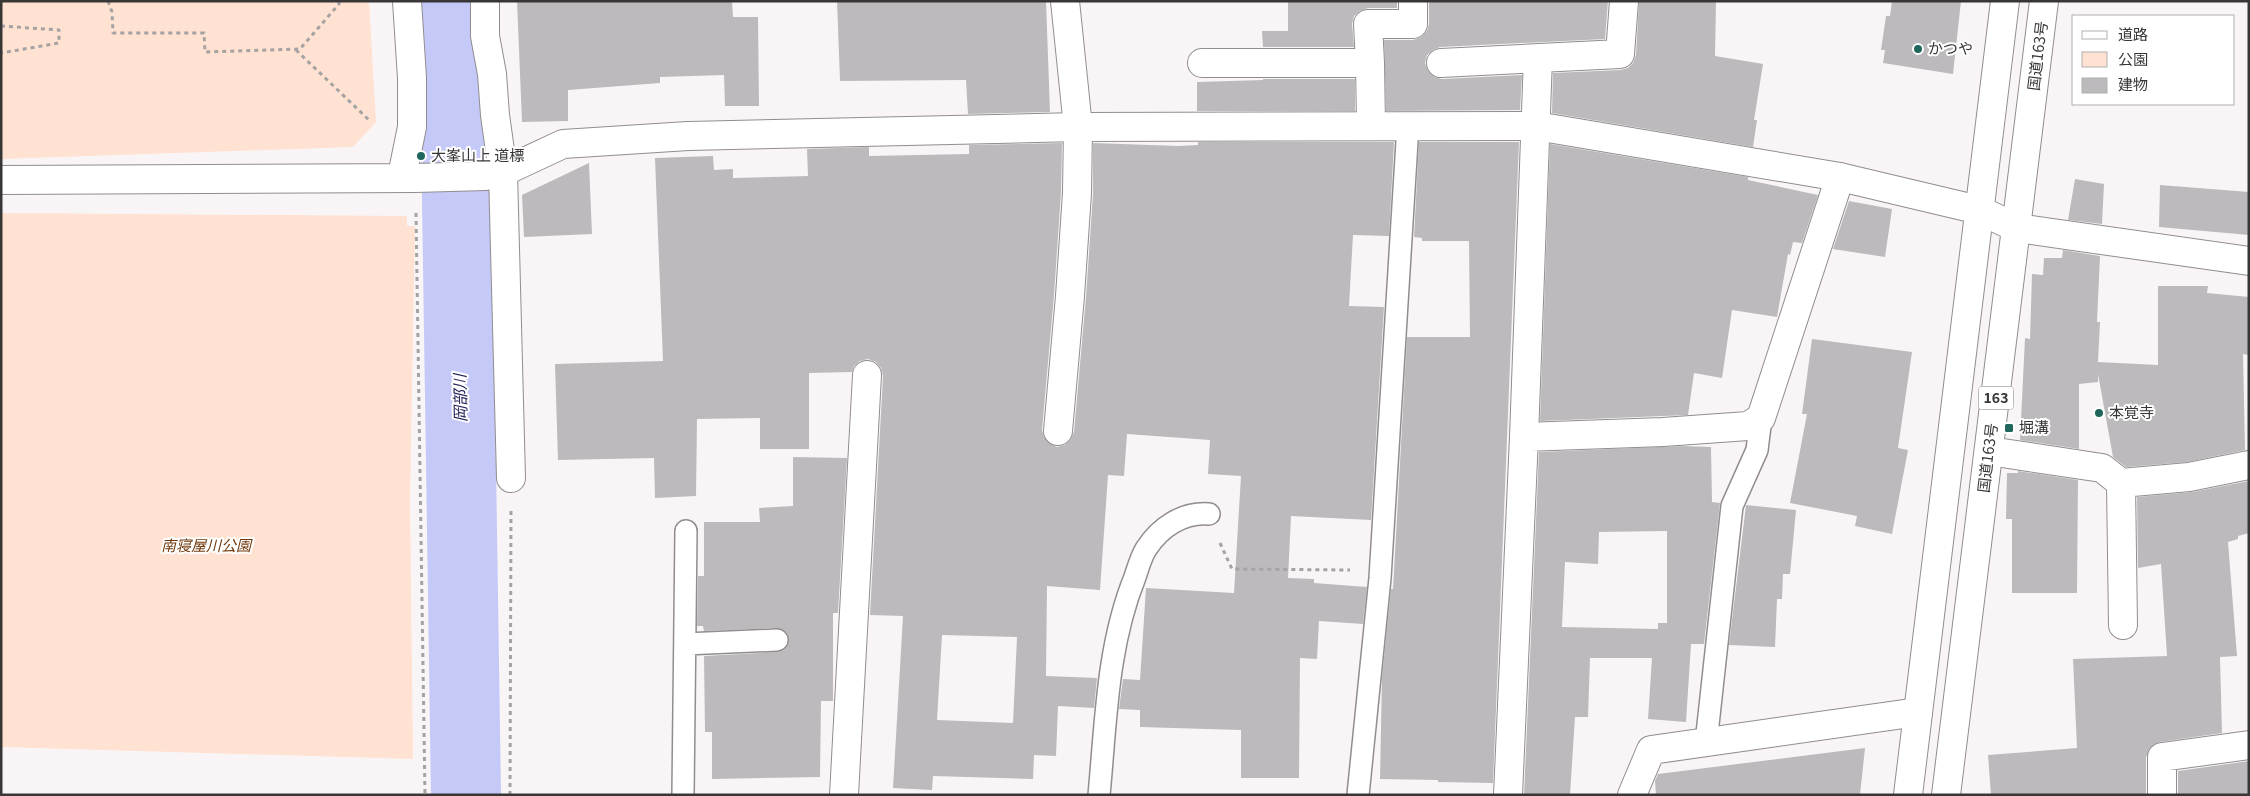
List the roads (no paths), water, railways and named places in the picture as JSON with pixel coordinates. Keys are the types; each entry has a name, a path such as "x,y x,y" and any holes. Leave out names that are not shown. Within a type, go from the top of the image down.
{"main road":[{"path":"407,1 415,177"},
{"path":"485,1 485,36 492,74 495,115 494,174 511,478"},
{"path":"1058,431 1073,258 1078,127 1065,1"},
{"path":"1371,126 1368,24 1413,24 1413,1"},
{"path":"1441,64 1620,54 1624,1"},
{"name":"163","path":"1908,795 2004,1"},
{"name":"国道163号","path":"1946,795 2044,1"},
{"path":"1508,795 1538,58"},
{"path":"1202,63 1370,63"},
{"path":"1,180 415,177 494,174 563,144 688,136 1078,127 1536,126 1840,178 1979,210 2017,228 2249,261"},
{"path":"1524,437 1663,432 1748,426 1761,418 1840,178"},
{"path":"844,795 867,375"},
{"path":"1989,451 2102,468 2121,483 2189,477 2249,465"},
{"path":"2121,483 2123,625"},
{"path":"1632,795 1651,750 1918,712"},
{"path":"2162,795 2162,757 2249,745"}],"lane":[{"path":"1358,795 1380,570 1408,125"},
{"path":"1706,743 1732,506 1757,450 1761,418"},
{"path":"1099,795 1111,664 1132,584 1146,549 1170,522 1196,513 1209,514"},
{"path":"683,795 686,531"},
{"path":"685,644 777,640"}],"waterway":[{"name":"岡部川","path":"454,1 466,795"}],"place":[{"name":"かつや","path":"1918,49"},
{"name":"大峯山上 道標","path":"421,156"},
{"name":"本覚寺","path":"2099,413"},
{"name":"堀溝","path":"2009,428"}],"park label":[{"name":"南寝屋川公園","path":"206,546"}]}
